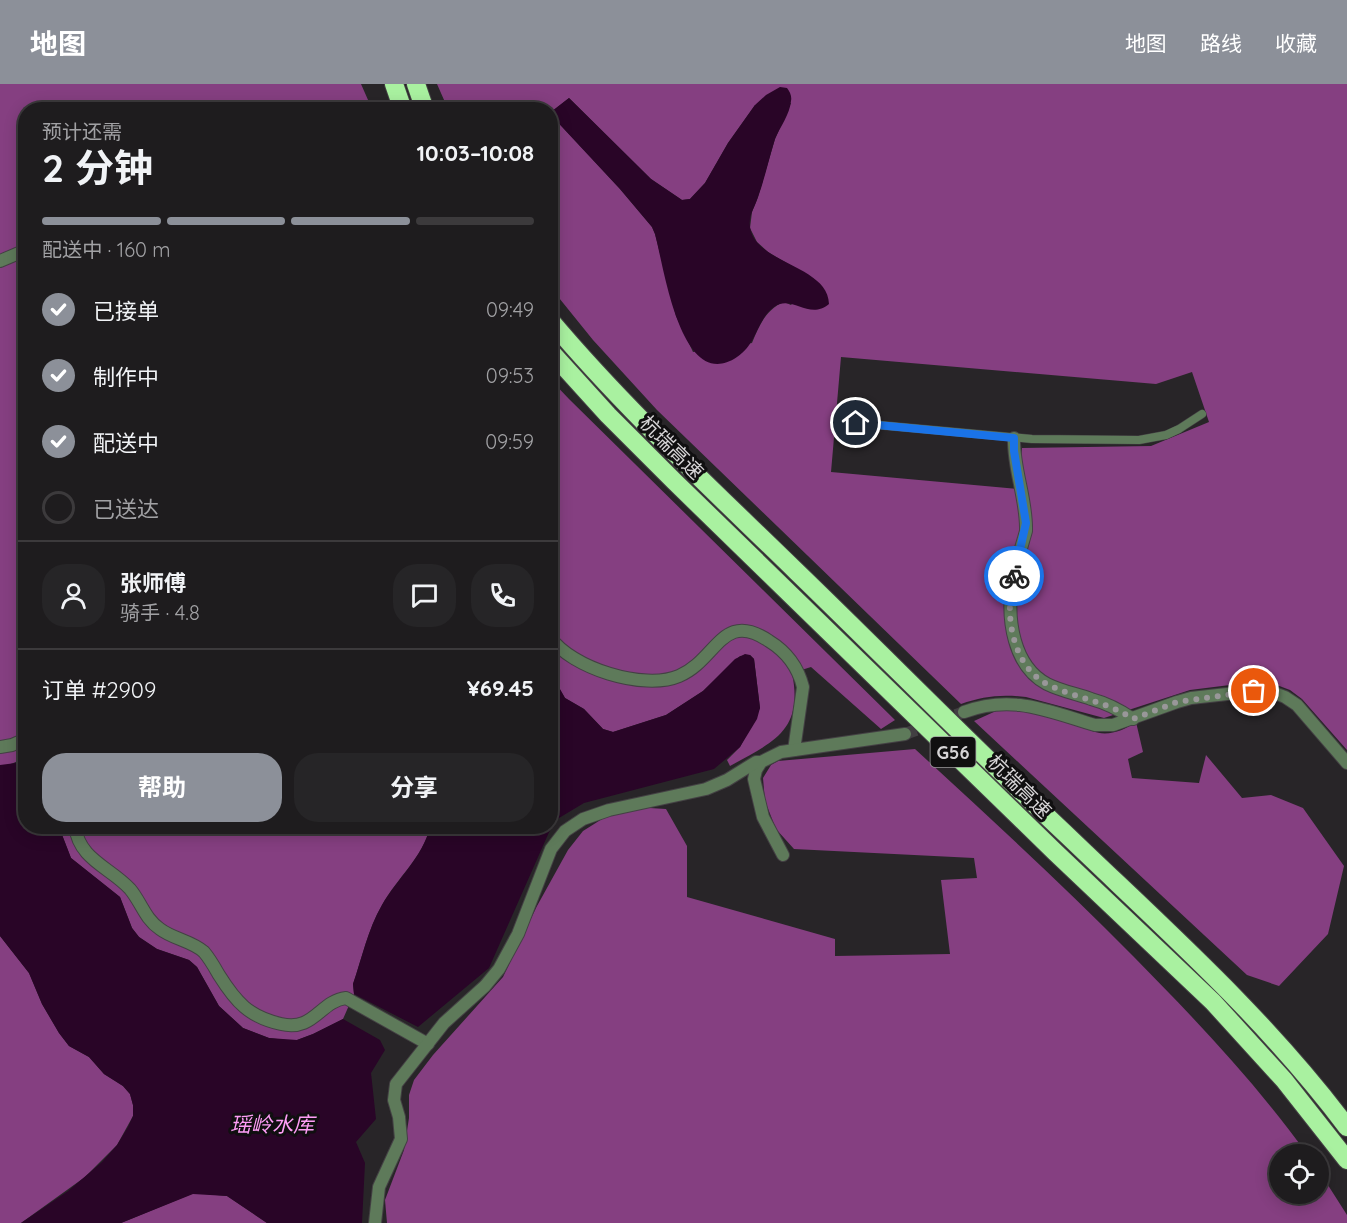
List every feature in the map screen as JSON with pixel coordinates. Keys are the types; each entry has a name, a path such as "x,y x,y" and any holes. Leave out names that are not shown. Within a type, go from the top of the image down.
{"highway":[{"path":"394,84 400,102"},
{"path":"416,84 422,102"},
{"name":"杭瑞高速","path":"558,329 623,401 680,459 1228,988 1276,1040 1347,1127"},
{"name":"杭瑞高速","path":"558,360 608,415 674,481 1054,852 1213,1002 1284,1080 1347,1161"}],"street":[{"path":"0,261 18,253"},
{"path":"1014,438 1014,451 1026,523 1012,583 1013,632 1018,650 1033,673 1047,684 1101,702 1133,719"},
{"path":"558,648 596,670 639,679 666,679 679,676 692,669 728,634 746,629 754,631 787,655 801,679 803,687 794,750"},
{"path":"964,712 991,704 1014,704 1095,725 1113,725 1191,698 1254,691 1272,692 1297,705 1347,763"},
{"path":"375,1223 379,1187 401,1139 399,1116 394,1100 396,1084 444,1023 485,986 499,969 518,934 551,849 565,831 583,819 609,810 706,789 727,780 756,762 761,762 781,752 904,734"},
{"path":"0,747 18,743"},
{"path":"761,762 754,779 763,817 783,855"},
{"path":"77,834 82,849 89,858 128,887 157,928 204,952 234,998 246,1009 282,1025 299,1025 314,1018 336,1001 346,998 428,1044"}],"lane":[{"path":"856,423 1014,438 1139,440 1166,435 1202,414"}],"shaded area":[{"path":"0,84 361,84 369,102 18,102 18,760 0,765"},
{"path":"437,84 1347,84 1347,750 1302,699 1290,690 1274,684 1254,682 1190,690 1104,718 1017,696 993,696 961,704 657,410 593,340 558,297 558,123 652,227 676,316 693,352 752,343 760,324 772,309 784,302 791,305 814,279 768,252 757,242 750,228 752,212 775,139 791,103 755,105 728,143 705,183 690,199 682,200 651,179 569,98 558,107 558,102 445,102","holes":["841,357 1156,384 1192,372 1209,422 1151,446 1022,448 1018,489 831,472"]},
{"path":"558,387 895,720 881,729 811,667 792,673 795,693 793,709 789,722 782,732 760,750 730,766 727,760 740,747 760,708 754,659 750,655 740,656 703,691 666,715 613,732 603,729 584,709 565,698 558,686"},
{"path":"1010,710 1075,723 1098,733 1120,730 1136,722 1143,752 1128,759 1132,778 1199,783 1206,755 1242,798 1271,795 1303,808 1344,866 1328,934 1279,986 1247,975 974,721 996,711"},
{"path":"915,749 1053,877 1133,956 1202,1028 1288,1128 1300,1144 1269,1144 1269,1204 1329,1204 1329,1187 1347,1215 1347,1223 387,1223 385,1200 404,1150 409,1118 409,1095 414,1080 433,1055 503,977 537,906 568,850 583,831 610,814 633,807 666,809 687,846 687,897 835,939 835,956 950,954 941,880 977,878 974,858 794,849 776,829 765,801 763,778 771,765 778,761"},
{"path":"62,834 428,834 416,858 388,895 377,914 353,984 354,994 343,1019 297,1040 269,1038 243,1028 219,1006 197,967 189,960 157,949 139,937 132,928 120,897 71,858"},
{"path":"0,936 29,973 42,1004 69,1046 89,1057 104,1074 123,1086 130,1094 133,1105 133,1116 117,1145 85,1177 21,1223 0,1223"},
{"path":"194,1193 227,1196 267,1223 121,1223"}],"water":[{"path":"780,87 787,88 791,97 790,106 775,139 751,215 750,227 755,239 764,249 817,281 826,291 829,304 814,310 787,303 774,307 768,312 744,351 737,357 718,364 702,358 689,343 678,322 652,227 558,123 558,107 569,98 651,179 682,200 690,199 705,183 728,143 755,105"},
{"path":"745,654 754,659 760,708 757,719 740,747 714,769 584,803 558,819 558,686 565,698 584,709 603,729 613,732 666,715 703,691 735,659"},
{"name":"瑶岭水库","path":"18,761 18,834 62,834 71,858 120,897 132,928 139,937 157,949 189,960 197,967 219,1006 243,1028 269,1038 297,1040 343,1019 380,1040 385,1050 371,1073 376,1119 356,1142 365,1163 362,1223 267,1223 227,1196 193,1194 121,1223 21,1223 68,1191 102,1162 117,1145 128,1127 133,1116 133,1105 130,1094 123,1086 104,1074 89,1057 69,1046 42,1004 29,973 0,936 0,765"},
{"path":"428,834 548,834 489,968 418,1027 354,994 353,984 377,914"}],"tunnel":[{"path":"905,734 964,712"}],"way so far":[{"path":"1014,576 1011,616 1015,641 1027,666 1047,684 1101,702 1133,719 1191,698 1254,691"}],"route":[{"path":"856,423 1014,438 1014,451 1026,515 1026,531 1014,576"}]}
